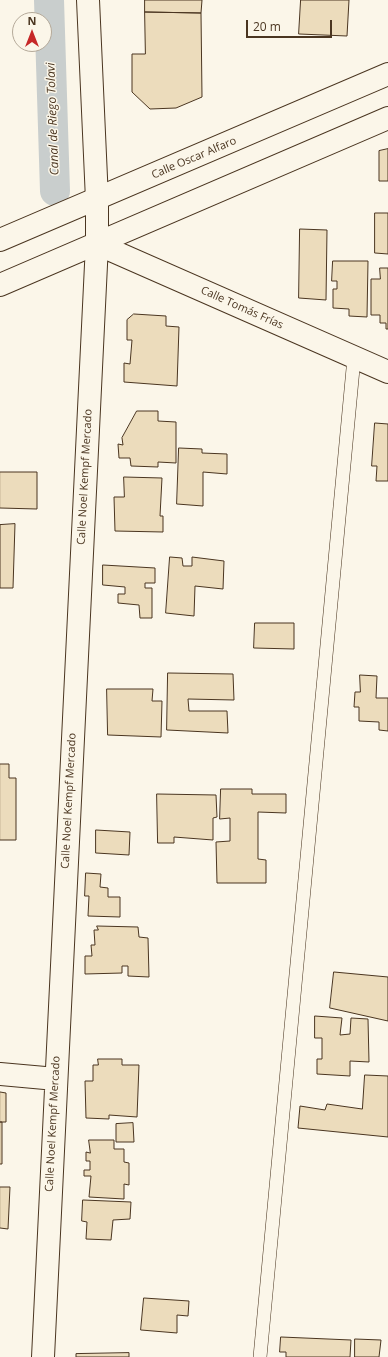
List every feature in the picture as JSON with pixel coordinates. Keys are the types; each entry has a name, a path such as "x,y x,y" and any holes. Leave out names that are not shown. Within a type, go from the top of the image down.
{"street":[{"name":"Calle Noel Kempf Mercado","path":"43,1357 97,244 97,200 88,0"},
{"name":"Calle Oscar Alfaro","path":"0,240 97,200 388,74"},
{"path":"0,285 388,118"},
{"name":"Calle Tomás Frías","path":"97,244 388,372"},
{"path":"0,1074 56,1079"}],"lane":[{"path":"260,1357 354,358"}],"building":[{"path":"145,0 202,0 201,13 145,12"},
{"path":"301,0 349,0 347,36 299,34"},
{"path":"145,12 201,13 202,97 176,108 150,109 132,92 132,54 145,54"},
{"path":"388,149 388,181 379,181 379,151"},
{"path":"375,213 388,213 388,254 375,253"},
{"path":"300,229 327,230 326,300 299,298"},
{"path":"333,261 368,261 367,317 349,316 349,309 333,308 333,289 337,289 337,281 332,281"},
{"path":"380,268 388,268 388,329 386,329 386,323 380,323 380,315 371,315 371,279 380,279"},
{"path":"134,314 166,316 166,326 179,327 177,386 124,382 124,363 130,364 132,340 127,340 127,320"},
{"path":"137,411 158,411 158,421 176,422 176,463 158,462 158,467 131,466 130,458 119,458 118,444 123,445 122,438"},
{"path":"375,423 388,424 388,481 376,481 377,466 372,466"},
{"path":"179,448 202,449 202,453 227,454 227,474 203,472 203,506 177,504"},
{"path":"0,472 37,472 37,509 0,508"},
{"path":"124,477 162,478 160,516 163,516 163,532 115,531 114,497 124,497"},
{"path":"15,524 13,588 0,588 0,525"},
{"path":"170,557 182,558 183,566 192,566 192,557 224,561 223,589 195,586 194,616 166,613"},
{"path":"103,565 155,568 155,583 145,583 145,588 152,588 152,618 140,618 139,605 118,603 118,594 125,594 125,587 103,585"},
{"path":"255,623 294,623 294,649 254,648"},
{"path":"168,673 233,674 234,700 188,699 189,711 227,711 228,733 167,730"},
{"path":"360,675 377,676 376,698 388,698 388,731 379,730 379,722 359,721 359,707 354,707 355,692 360,692"},
{"path":"107,689 153,689 152,701 162,701 161,737 108,735"},
{"path":"0,764 9,764 9,778 16,778 16,840 0,840"},
{"path":"221,789 252,789 252,794 286,794 286,813 258,812 258,859 266,860 266,883 217,883 216,842 230,841 230,818 220,819"},
{"path":"157,794 216,795 217,817 213,818 213,840 174,837 174,843 158,843"},
{"path":"96,830 130,832 129,855 96,853"},
{"path":"86,873 101,874 100,887 108,888 108,897 120,897 120,917 88,916 89,896 85,896"},
{"path":"97,926 138,927 139,937 148,938 149,977 128,976 128,966 122,966 122,973 85,974 85,956 92,956 91,945 95,945 94,930 98,930"},
{"path":"334,972 388,977 388,1021 330,1008"},
{"path":"315,1016 342,1018 340,1035 350,1034 351,1018 368,1019 369,1062 350,1061 350,1076 317,1074 317,1059 322,1059 322,1038 315,1038"},
{"path":"98,1059 122,1059 122,1065 139,1065 137,1117 109,1115 109,1119 86,1118 85,1081 93,1081 93,1065 98,1065"},
{"path":"365,1075 388,1076 388,1137 298,1128 300,1106 325,1110 327,1104 362,1109"},
{"path":"0,1092 6,1093 6,1122 0,1122"},
{"path":"0,1122 2,1122 2,1164 0,1164"},
{"path":"133,1123 134,1142 116,1142 116,1124"},
{"path":"89,1140 114,1140 114,1149 124,1149 124,1162 129,1163 129,1185 124,1184 124,1199 89,1197 91,1176 84,1176 84,1170 90,1170 90,1161 86,1161 86,1152 90,1153"},
{"path":"0,1187 10,1187 8,1229 0,1228"},
{"path":"83,1200 131,1202 130,1219 113,1220 111,1240 86,1239 87,1222 82,1221"},
{"path":"144,1298 189,1301 188,1316 177,1315 177,1333 141,1330"},
{"path":"281,1337 351,1340 350,1357 286,1357 286,1352 280,1352"},
{"path":"355,1339 381,1340 379,1357 355,1357"},
{"path":"129,1353 129,1357 76,1357 76,1354"}],"waterway":[{"name":"Canal de Riego Tolavi","path":"49,0 55,191"}]}
